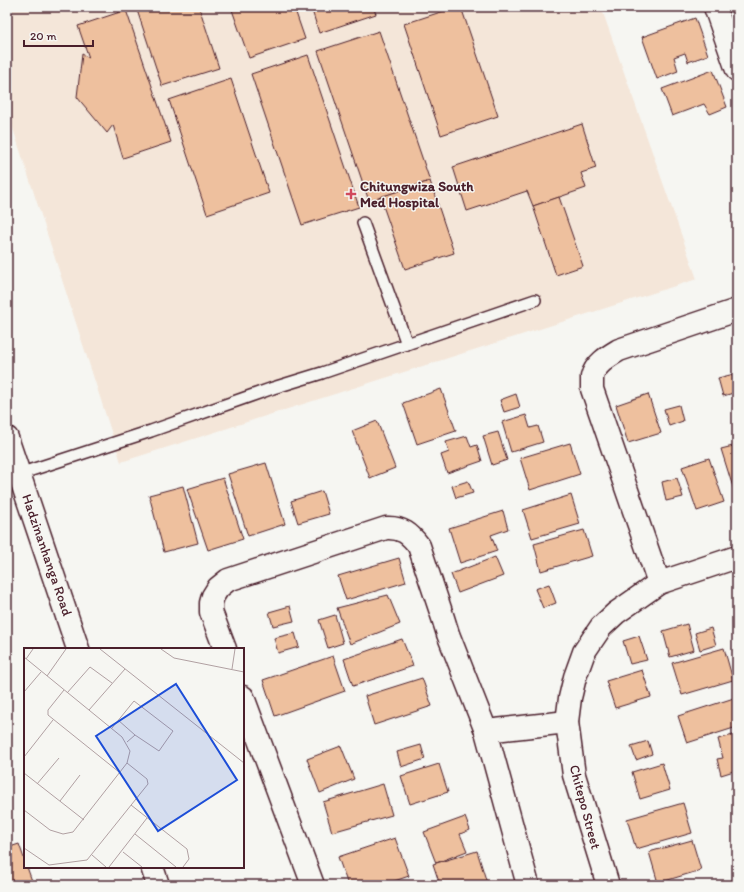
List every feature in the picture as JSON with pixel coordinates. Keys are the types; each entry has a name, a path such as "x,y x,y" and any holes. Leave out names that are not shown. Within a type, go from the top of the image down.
{"street":[{"path":"715,7 737,70"},
{"path":"659,583 592,389 592,376 597,367 619,350 737,310"},
{"name":"Hadzinanhanga Road","path":"7,438 78,648"},
{"path":"225,648 211,612 211,603 218,588 228,580 386,528 395,528 406,532 419,546 448,634 486,731 528,885"},
{"name":"Chitepo Street","path":"602,883 574,775 567,722 570,698 584,652 601,627 616,613 659,583 737,557"},
{"path":"244,700 313,885"},
{"path":"486,731 567,722"},
{"path":"152,868 158,885"}],"lane":[{"path":"363,223 407,344"},
{"path":"19,474 151,431 273,388 534,300"}],"shaded area":[{"name":"Chitungwiza South Med Hospital","path":"7,7 601,7 697,279 121,462 7,110"}],"building":[{"path":"136,7 199,7 219,68 162,86"},
{"path":"231,7 294,7 305,39 249,58"},
{"path":"311,7 373,7 376,14 319,33"},
{"path":"456,7 461,7 498,116 441,135 404,24"},
{"path":"126,10 171,142 123,158 113,125 107,133 77,97 82,54 89,58 78,26"},
{"path":"695,18 708,55 688,62 685,53 674,57 678,71 657,79 642,37"},
{"path":"379,31 430,181 369,201 318,51"},
{"path":"308,55 359,207 302,225 251,74"},
{"path":"713,70 727,107 710,114 704,104 672,116 662,89"},
{"path":"231,79 269,193 207,214 169,100"},
{"path":"582,124 596,168 581,173 586,188 533,206 527,191 467,211 453,167"},
{"path":"430,181 454,253 405,269 380,197"},
{"path":"559,197 583,266 556,275 533,206"},
{"path":"734,374 737,383 737,392 723,396 718,378"},
{"path":"441,389 456,431 417,444 403,403"},
{"path":"516,394 520,407 504,412 500,400"},
{"path":"648,394 661,433 628,443 616,405"},
{"path":"679,405 683,421 669,426 664,409"},
{"path":"526,415 530,428 538,426 543,442 511,452 502,422"},
{"path":"377,421 395,468 370,478 352,431"},
{"path":"498,432 507,460 492,465 483,436"},
{"path":"467,436 471,447 477,445 482,461 447,473 441,455 449,452 446,442"},
{"path":"570,443 580,474 530,490 520,458"},
{"path":"737,445 737,500 721,449"},
{"path":"709,458 724,502 697,511 682,467"},
{"path":"266,463 285,524 248,536 228,474"},
{"path":"223,478 243,539 208,550 187,489"},
{"path":"677,478 683,497 666,501 662,482"},
{"path":"468,481 473,493 456,498 452,486"},
{"path":"183,486 198,543 164,552 149,495"},
{"path":"322,491 329,514 298,523 291,501"},
{"path":"571,495 580,524 532,538 523,510"},
{"path":"503,511 508,529 491,535 497,551 460,563 449,528"},
{"path":"584,530 592,556 541,571 534,544"},
{"path":"495,557 503,576 458,593 451,574"},
{"path":"399,558 406,582 346,600 338,576"},
{"path":"549,584 556,603 543,608 535,589"},
{"path":"388,595 400,624 350,644 337,608"},
{"path":"290,606 294,621 273,626 269,612"},
{"path":"335,615 343,643 328,648 319,620"},
{"path":"687,624 694,650 670,657 663,631"},
{"path":"711,628 716,645 700,650 695,633"},
{"path":"295,633 299,647 278,653 274,638"},
{"path":"639,636 647,660 630,664 623,641"},
{"path":"402,639 413,666 353,686 344,659"},
{"path":"724,648 733,680 682,695 672,663"},
{"path":"333,656 345,691 275,716 263,680"},
{"path":"642,670 651,697 615,708 606,681"},
{"path":"422,678 432,706 374,725 365,696"},
{"path":"737,697 737,727 687,743 678,716"},
{"path":"737,734 737,770 721,775 717,759 723,758 718,739"},
{"path":"648,741 652,754 636,760 631,746"},
{"path":"421,745 425,759 401,767 397,752"},
{"path":"341,746 354,779 320,793 307,759"},
{"path":"662,763 670,790 640,799 632,772"},
{"path":"439,764 448,792 410,804 401,776"},
{"path":"383,784 392,815 332,832 323,802"},
{"path":"737,786 737,808 731,788"},
{"path":"683,803 692,833 636,849 627,819"},
{"path":"465,817 470,830 460,834 467,851 436,863 424,832"},
{"path":"395,838 409,876 383,885 348,885 338,857"},
{"path":"692,840 701,870 658,883 649,852"},
{"path":"19,844 24,858 24,868 27,868 32,881 20,885 7,885 7,848"},
{"path":"477,851 487,883 481,885 440,885 433,864"}],"place":[{"name":"Chitungwiza South Med Hospital","path":"351,194"}]}
